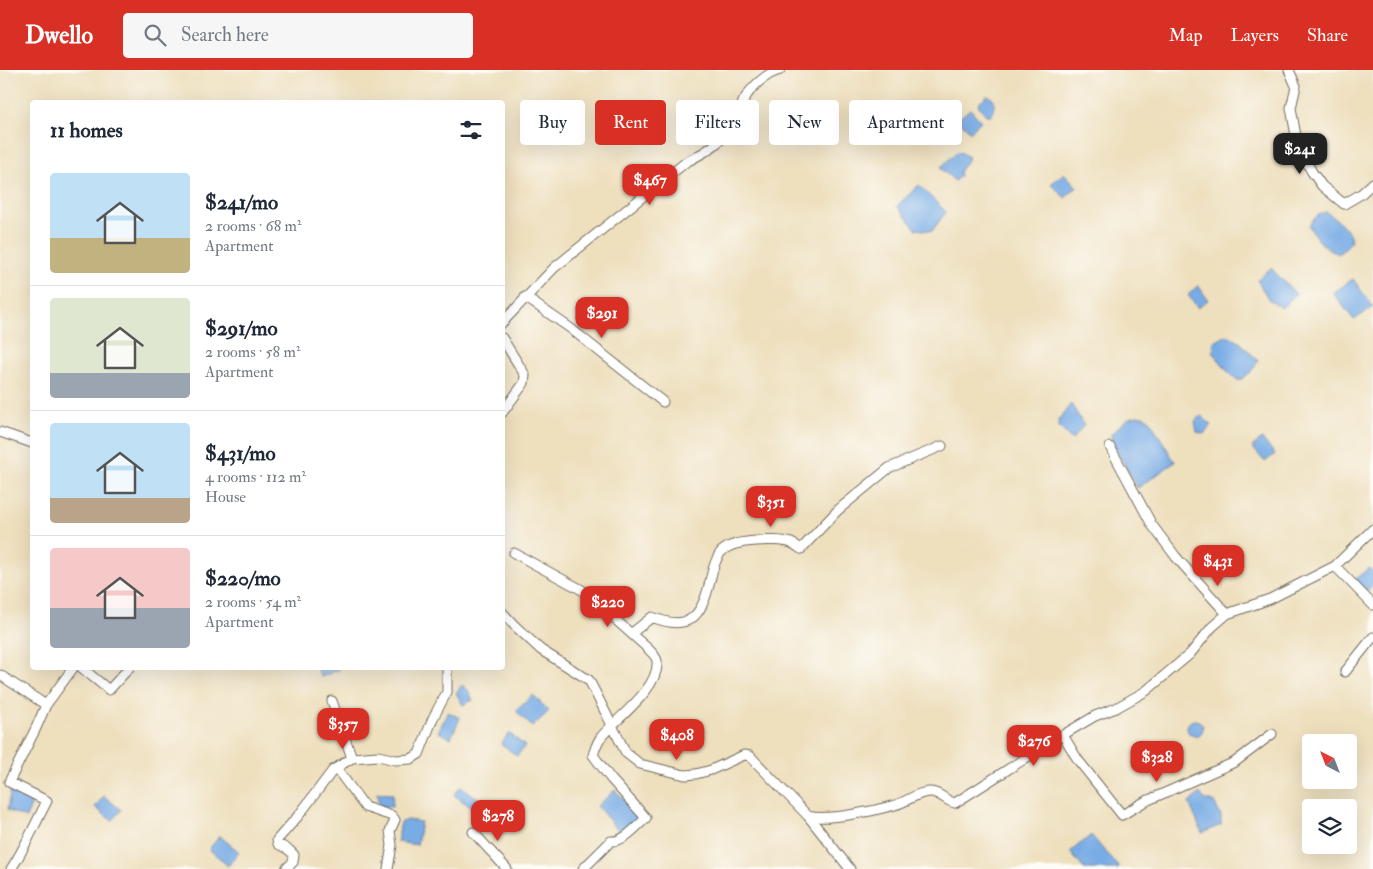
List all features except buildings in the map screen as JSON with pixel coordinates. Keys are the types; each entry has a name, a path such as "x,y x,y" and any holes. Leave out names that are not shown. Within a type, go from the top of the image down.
{"street":[{"path":"505,320 554,268 686,162 719,143 737,122 743,102 752,88 774,71 780,70"},
{"path":"1289,70 1296,86 1291,108 1298,147 1322,186 1344,204 1361,194 1373,183"},
{"path":"525,297 570,328 663,402"},
{"path":"505,343 525,375 524,383 505,409"},
{"path":"0,432 30,442"},
{"path":"632,633 652,617 668,623 684,624 695,616 707,593 712,571 720,553 732,544 768,540 791,542 801,549 838,510 889,468 942,446"},
{"path":"1110,447 1152,525 1176,557 1227,614"},
{"path":"808,816 818,819 856,814 897,805 919,794 930,792 937,793 956,803 1063,735 1146,691 1190,654 1212,627 1227,614 1270,600 1335,566 1373,529"},
{"path":"514,553 582,590 632,633 655,656 657,662 654,676 643,695 600,739 593,754 611,779 646,818 625,836 616,841 611,840 583,869"},
{"path":"1335,566 1373,605"},
{"path":"505,615 541,650 589,680 626,753 640,764 685,775 703,773 744,755 750,756 808,816 850,869"},
{"path":"1346,672 1373,637"},
{"path":"11,869 22,853 33,827 48,801 9,782 46,705 71,670"},
{"path":"84,670 109,690 126,670"},
{"path":"286,869 293,862 294,856 289,850 278,844 277,840 336,768 352,758 378,756 396,760 411,759 419,754 433,718 446,692 447,670"},
{"path":"0,675 46,705"},
{"path":"332,701 352,758"},
{"path":"1063,735 1078,760 1122,814 1144,802 1235,762 1272,734"},
{"path":"336,768 365,807 392,816 395,820 390,831 392,845 388,869"},
{"path":"473,832 506,869"}],"water":[{"path":"988,95 995,101 992,115 986,115 978,105"},
{"path":"970,109 981,121 970,132 962,123 962,116"},
{"path":"958,151 969,157 959,172 960,176 955,181 940,168"},
{"path":"1064,173 1077,187 1065,198 1051,184"},
{"path":"919,185 946,212 932,231 916,229 897,206"},
{"path":"1327,212 1339,221 1352,241 1339,254 1321,243 1309,226 1316,217"},
{"path":"1271,268 1296,294 1282,308 1269,300 1257,280"},
{"path":"1353,279 1373,307 1354,320 1333,293"},
{"path":"1198,285 1208,300 1198,308 1188,295"},
{"path":"1228,335 1241,343 1258,361 1250,373 1239,381 1229,373 1213,352 1214,342"},
{"path":"1071,404 1084,425 1072,440 1059,427 1058,420"},
{"path":"1143,416 1149,419 1175,462 1138,488 1112,443 1111,434 1127,419"},
{"path":"1201,416 1212,425 1204,434 1197,432 1195,421"},
{"path":"1262,439 1275,454 1265,462 1252,447"},
{"path":"1369,568 1373,572 1373,586 1365,593 1354,580"},
{"path":"317,670 339,670 321,677"},
{"path":"462,685 468,690 473,700 463,705 456,693"},
{"path":"533,695 549,711 532,727 516,711"},
{"path":"448,712 460,718 451,738 438,732"},
{"path":"1195,720 1203,728 1195,736 1187,728"},
{"path":"509,733 525,746 517,756 501,744"},
{"path":"461,786 482,801 475,810 454,795"},
{"path":"11,787 35,796 26,818 7,810"},
{"path":"615,790 641,819 622,835 597,806"},
{"path":"377,793 393,794 392,807 379,806"},
{"path":"1200,793 1204,799 1214,802 1221,816 1221,825 1202,833 1189,803"},
{"path":"104,796 121,810 112,821 95,807"},
{"path":"407,820 421,822 417,845 397,842 401,822"},
{"path":"1091,835 1118,869 1084,869 1070,852"},
{"path":"220,836 239,852 228,866 209,849"}]}
